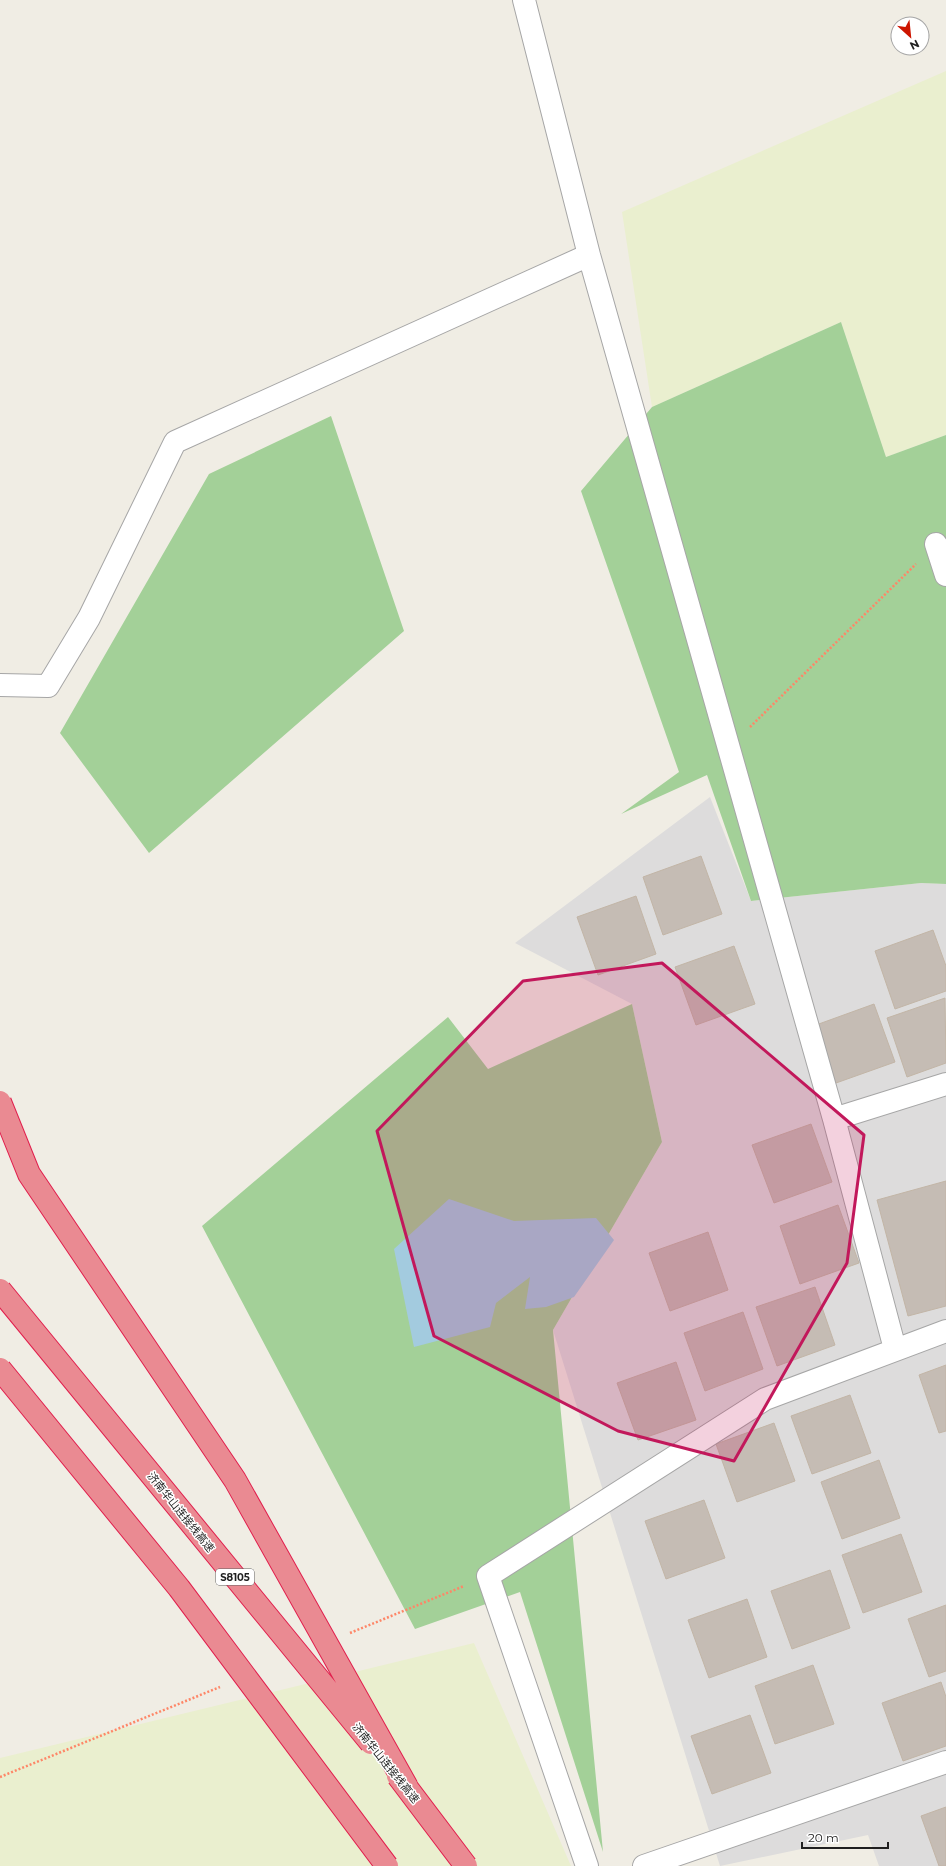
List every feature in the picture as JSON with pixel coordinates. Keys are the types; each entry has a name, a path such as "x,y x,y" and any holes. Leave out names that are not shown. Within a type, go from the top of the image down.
{"highway":[{"path":"0,1102 29,1174 235,1480 407,1788"},
{"name":"济南华山连接线高速","path":"0,1290 407,1788 466,1866"},
{"path":"0,1369 179,1588 387,1866"}],"street":[{"path":"524,0 589,255 834,1119 895,1349"},
{"path":"0,685 48,686 89,618 175,442 589,255"},
{"path":"936,544 946,575"},
{"path":"834,1119 946,1084"},
{"path":"587,1866 488,1576 765,1399 946,1331"},
{"path":"644,1866 946,1762"}],"path":[{"path":"729,747 936,544"}],"highlighted area":[{"path":"662,963 864,1135 847,1263 734,1461 618,1431 434,1336 377,1131 523,981"}],"shaded area":[{"path":"710,797 751,901 921,883 946,884 946,1866 879,1866 868,1835 720,1866 553,1330 662,1142 632,1004 515,943"}],"green space":[{"path":"946,71 946,435 886,457 841,322 652,407 622,212"},
{"path":"841,322 886,457 946,435 946,884 921,883 751,901 707,775 621,814 679,772 581,491 652,407"},
{"path":"331,416 404,631 149,853 60,733 209,474"},
{"path":"632,1004 662,1142 553,1330 603,1852 520,1592 415,1629 202,1226 448,1017 488,1069"},
{"path":"474,1643 571,1866 0,1866 0,1758"}],"water":[{"path":"449,1199 514,1221 596,1218 614,1240 574,1297 546,1307 525,1309 530,1277 496,1303 490,1327 414,1347 394,1249"}],"building":[{"path":"701,856 722,914 663,935 643,877"},
{"path":"636,896 656,954 598,975 577,917"},
{"path":"933,930 946,966 946,991 895,1009 875,951"},
{"path":"734,946 755,1004 696,1025 675,967"},
{"path":"945,998 946,1063 907,1077 887,1018"},
{"path":"874,1004 895,1062 836,1083 816,1025"},
{"path":"811,1124 832,1182 774,1203 752,1145"},
{"path":"946,1181 946,1306 908,1316 877,1200"},
{"path":"838,1205 859,1263 800,1284 780,1226"},
{"path":"708,1232 728,1290 670,1311 649,1253"},
{"path":"815,1287 835,1345 777,1366 756,1307"},
{"path":"743,1312 763,1369 705,1391 684,1333"},
{"path":"676,1362 696,1420 638,1440 617,1383"},
{"path":"946,1365 946,1431 939,1433 919,1375"},
{"path":"850,1395 871,1453 812,1474 791,1416"},
{"path":"774,1423 795,1481 737,1502 716,1444"},
{"path":"879,1460 900,1518 842,1539 821,1482"},
{"path":"704,1500 725,1558 666,1579 645,1521"},
{"path":"901,1534 922,1592 863,1613 842,1555"},
{"path":"830,1570 850,1628 792,1649 771,1591"},
{"path":"747,1599 767,1657 709,1678 688,1620"},
{"path":"946,1605 946,1671 929,1677 908,1619"},
{"path":"813,1665 834,1724 775,1744 755,1686"},
{"path":"941,1682 946,1697 946,1746 903,1761 882,1703"},
{"path":"750,1715 771,1773 712,1794 691,1736"},
{"path":"946,1807 946,1866 939,1866 921,1816"}]}
